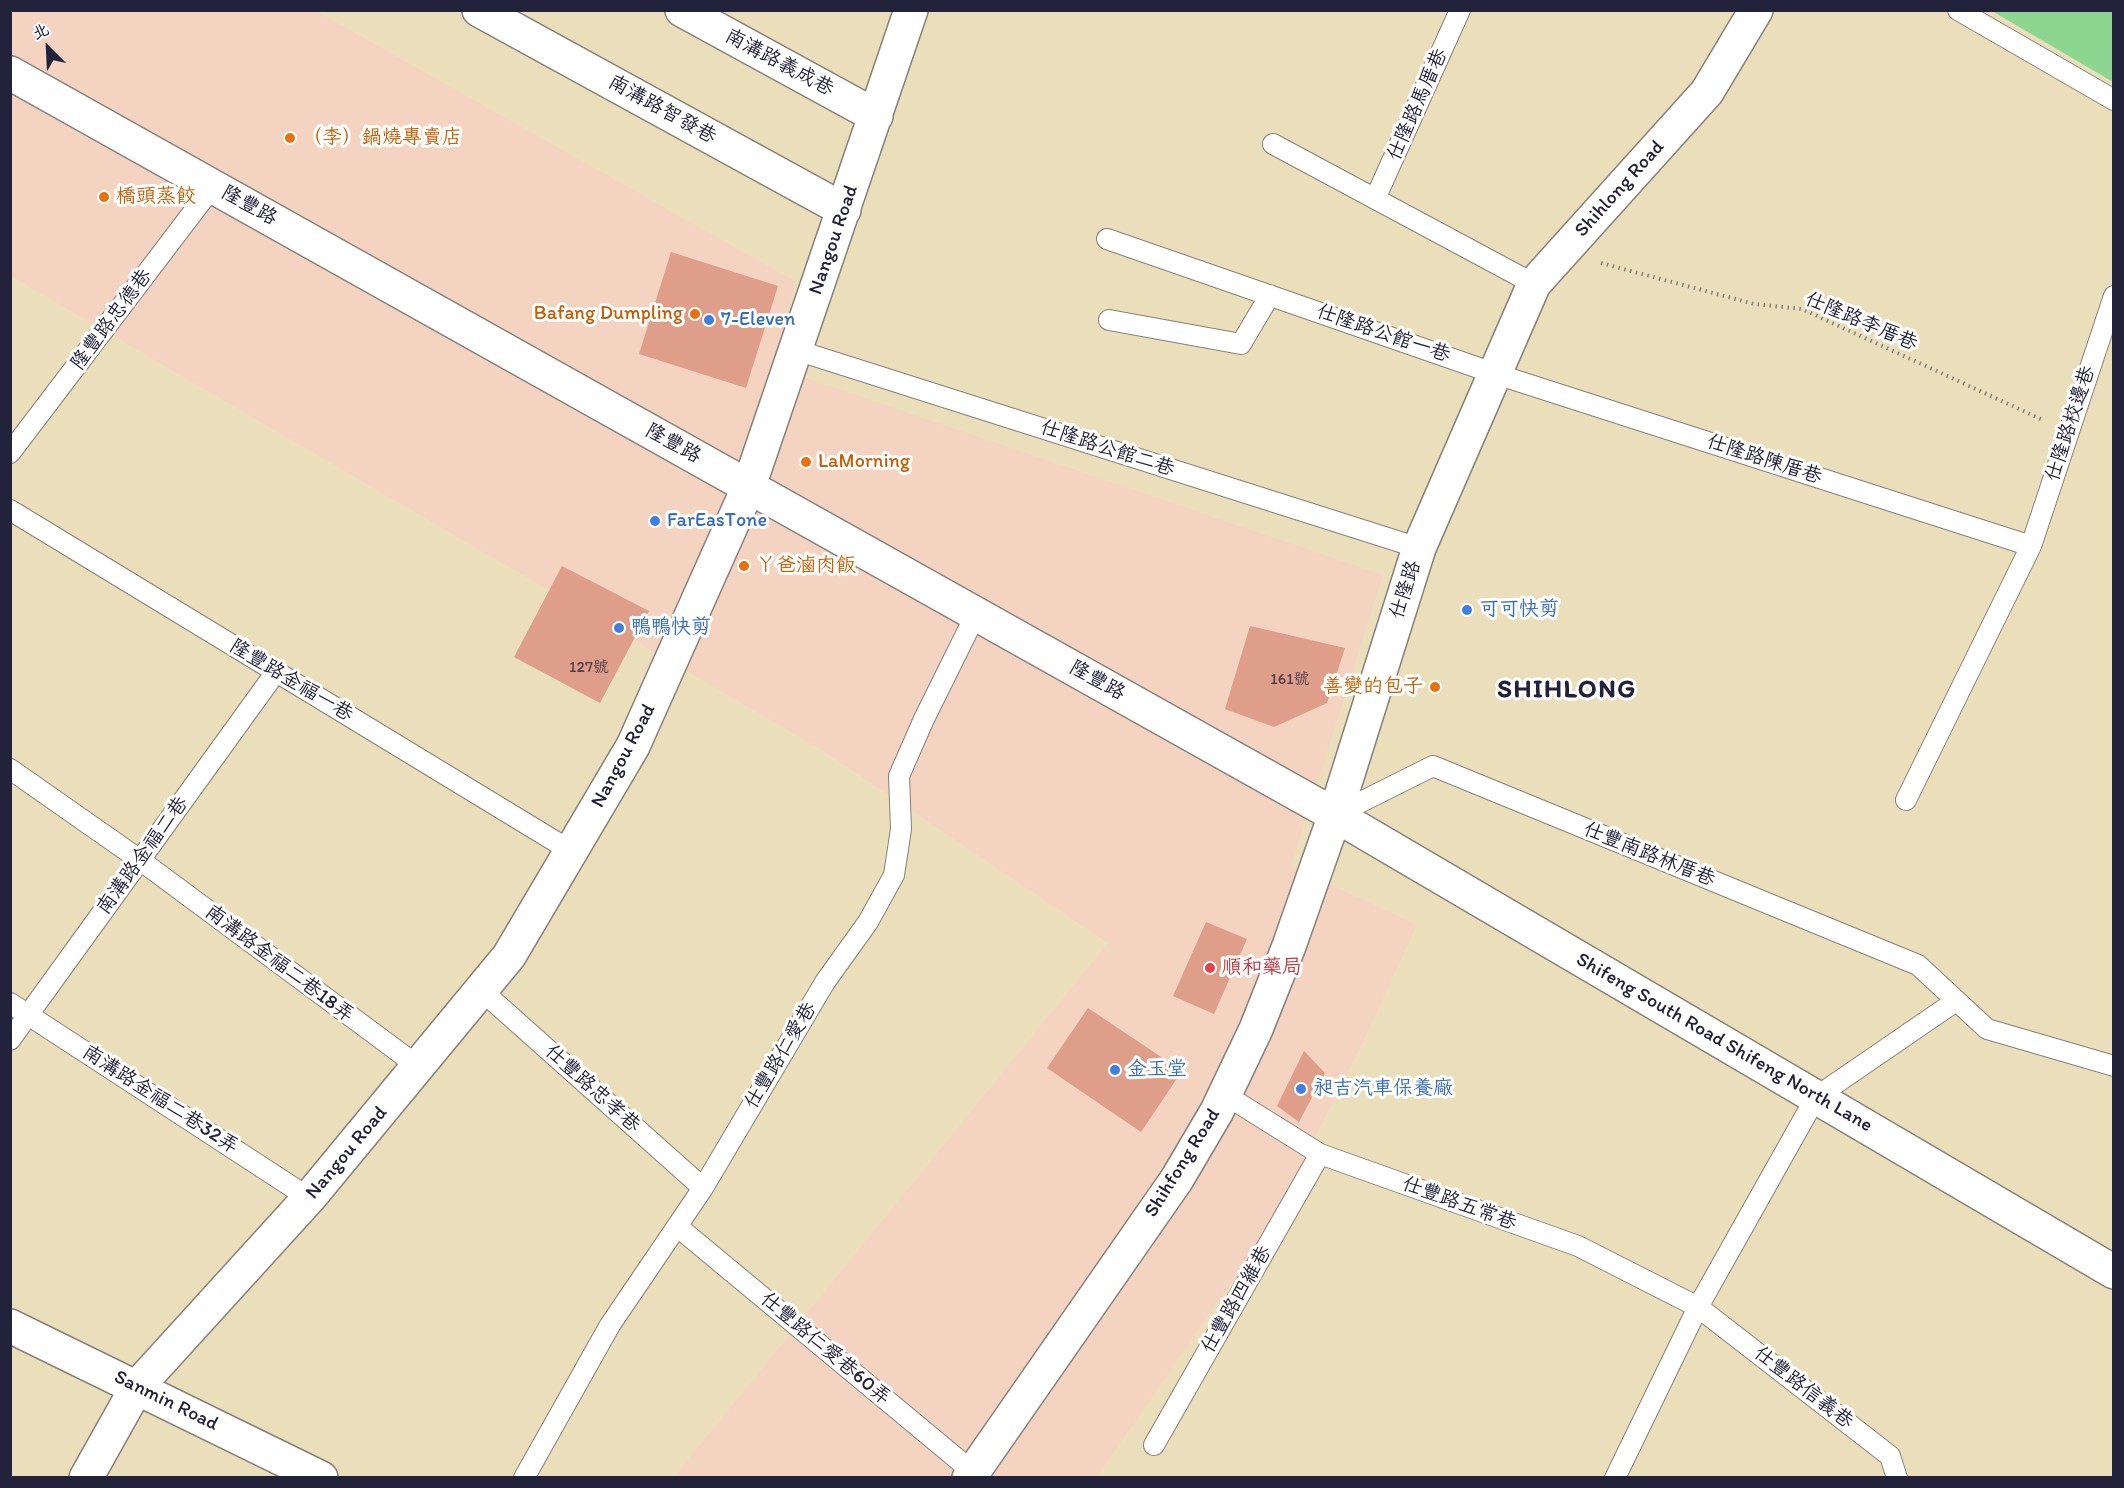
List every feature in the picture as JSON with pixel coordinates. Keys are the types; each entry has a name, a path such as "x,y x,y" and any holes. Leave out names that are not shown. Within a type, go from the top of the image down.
{"street":[{"name":"南溝路智發巷","path":"479,10 844,210"},
{"name":"南溝路義成巷","path":"682,10 876,116"},
{"name":"Nangou Road","path":"86,1478 137,1387 309,1198 509,956 633,746 749,486 911,10"},
{"name":"Shihlong Road","path":"1496,374 1534,284 1707,92 1756,10"},
{"name":"隆豐路","path":"10,73 1335,814"},
{"name":"仕隆路","path":"1335,814 1419,548 1496,374"},
{"name":"Shihfong Road","path":"971,1475 1177,1179 1224,1094 1256,1029 1289,946 1335,814"},
{"name":"Shifeng South Road Shifeng North Lane","path":"1335,814 2114,1272"},
{"name":"Sanmin Road","path":"10,1326 321,1478"}],"lane":[{"name":"仕隆路馬厝巷","path":"1375,199 1460,10"},
{"path":"1958,10 2114,100"},
{"path":"1273,144 1534,284"},
{"name":"隆豐路忠德巷","path":"10,453 213,186"},
{"name":"仕隆路公館一巷","path":"1107,239 1496,374"},
{"path":"1109,320 1241,344 1270,295"},
{"name":"仕隆路校邊巷","path":"1906,800 2031,546 2113,301"},
{"name":"仕隆路公館二巷","path":"796,350 1419,548"},
{"name":"仕隆路陳厝巷","path":"1496,374 2031,546"},
{"name":"隆豐路金福一巷","path":"10,510 571,851"},
{"name":"仕豐路仁愛巷","path":"524,1478 610,1325 703,1188 825,982 868,922 894,875 902,829 899,776 924,719 976,614"},
{"name":"南溝路金福二巷","path":"10,1040 276,672"},
{"name":"仕豐南路林厝巷","path":"1335,814 1432,766 1918,966 1987,1029 2114,1066"},
{"name":"南溝路金福二巷18弄","path":"10,769 140,860 419,1067"},
{"name":"仕豐路忠孝巷","path":"481,990 703,1188"},
{"path":"1615,1478 1698,1307 1816,1097 1956,1001"},
{"name":"南溝路金福二巷32弄","path":"10,1003 309,1198"},
{"name":"仕豐路五常巷","path":"1224,1094 1320,1154 1578,1246 1698,1307"},
{"name":"仕豐路四維巷","path":"1154,1445 1320,1154"},
{"name":"仕豐路仁愛巷60弄","path":"678,1227 971,1475"},
{"name":"仕豐路信義巷","path":"1698,1307 1890,1456 1897,1478"}],"path":[{"name":"仕隆路李厝巷","path":"1562,253 1754,304 1802,309 2068,432"}],"shaded area":[{"path":"11,11 316,11 796,282 774,367 1383,575 1291,866 1417,925 1363,1042 1272,1223 1097,1477 674,1477 1108,943 822,750 11,276"}],"green space":[{"path":"1992,11 2113,11 2113,82"}],"building":[{"name":"7-Eleven","path":"671,252 778,286 746,388 639,354"},
{"path":"562,566 649,611 600,703 514,657"},
{"path":"1250,626 1345,648 1327,703 1274,727 1225,709"},
{"name":"順和藥局","path":"1206,922 1247,939 1214,1014 1173,996"},
{"name":"金玉堂","path":"1088,1008 1182,1071 1141,1132 1047,1068"},
{"name":"昶吉汽車保養廠","path":"1304,1051 1325,1073 1299,1122 1277,1106"}],"place":[{"name":"（李）鍋燒專賣店","path":"290,138"},
{"name":"橋頭蒸餃","path":"104,197"},
{"name":"Bafang Dumpling","path":"695,314"},
{"name":"7-Eleven","path":"709,320"},
{"name":"LaMorning","path":"806,462"},
{"name":"FarEasTone","path":"655,521"},
{"name":"ㄚ爸滷肉飯","path":"744,566"},
{"name":"可可快剪","path":"1467,610"},
{"name":"鴨鴨快剪","path":"619,628"},
{"name":"善變的包子","path":"1435,687"},
{"name":"順和藥局","path":"1210,968"},
{"name":"金玉堂","path":"1115,1070"},
{"name":"昶吉汽車保養廠","path":"1301,1089"}],"district":[{"name":"SHIHLONG","path":"1567,690"}]}
